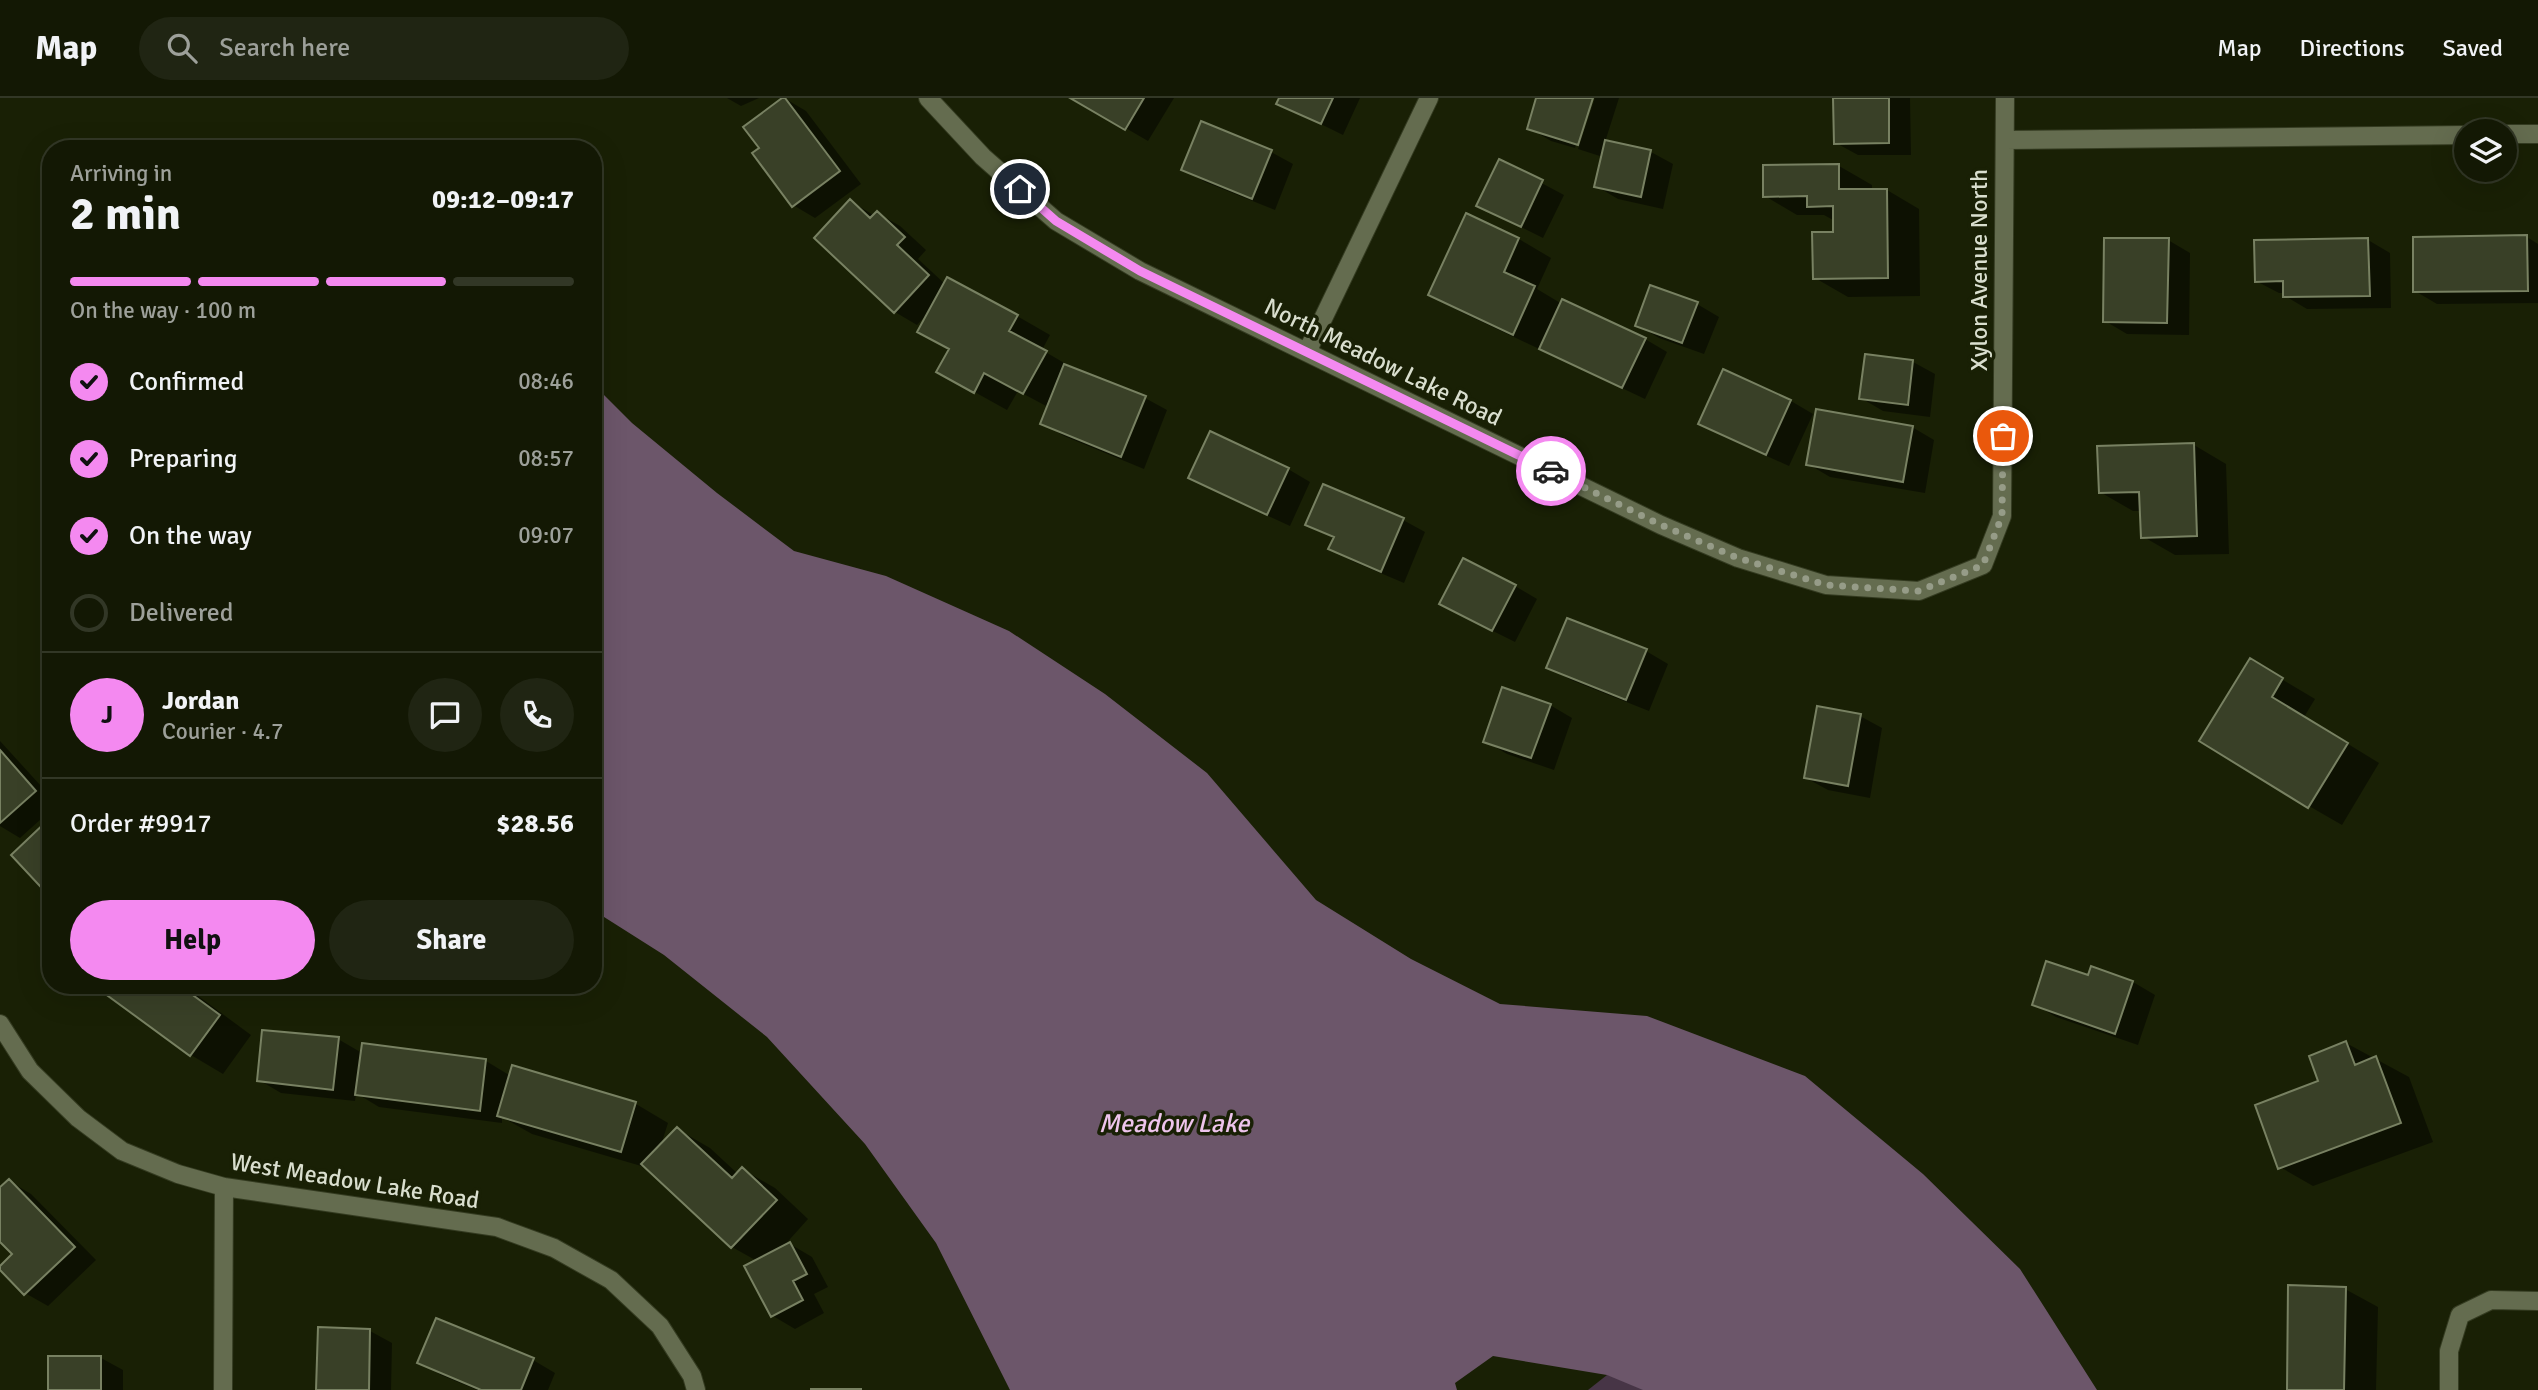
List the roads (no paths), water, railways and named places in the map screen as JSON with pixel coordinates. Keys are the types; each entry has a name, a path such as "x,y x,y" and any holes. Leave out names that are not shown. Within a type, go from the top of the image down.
{"street":[{"name":"North Meadow Lake Road","path":"928,98 983,157 1056,221 1140,271 1661,525 1738,558 1826,585 1919,591 1983,565"},
{"path":"1307,352 1429,98"},
{"name":"Xylon Avenue North","path":"1983,565 2002,516 2005,98"},
{"path":"2517,135 2538,134"},
{"path":"2005,140 2454,135"},
{"name":"West Meadow Lake Road","path":"0,1024 30,1071 78,1118 122,1151 178,1174 224,1187 497,1227 554,1248 611,1280 660,1325 692,1376 696,1390"},
{"path":"223,1390 224,1187"},
{"path":"2449,1390 2449,1351 2460,1315 2491,1300 2538,1301"}],"water":[{"name":"Meadow Lake","path":"602,393 632,423 717,493 794,551 886,576 1009,631 1105,694 1207,773 1316,900 1411,959 1500,1004 1647,1016 1805,1076 1923,1174 2020,1269 2097,1390 1643,1390 1607,1375 1493,1356 1455,1383 1457,1390 1010,1390 936,1243 865,1144 767,1037 664,955 602,916"}]}
